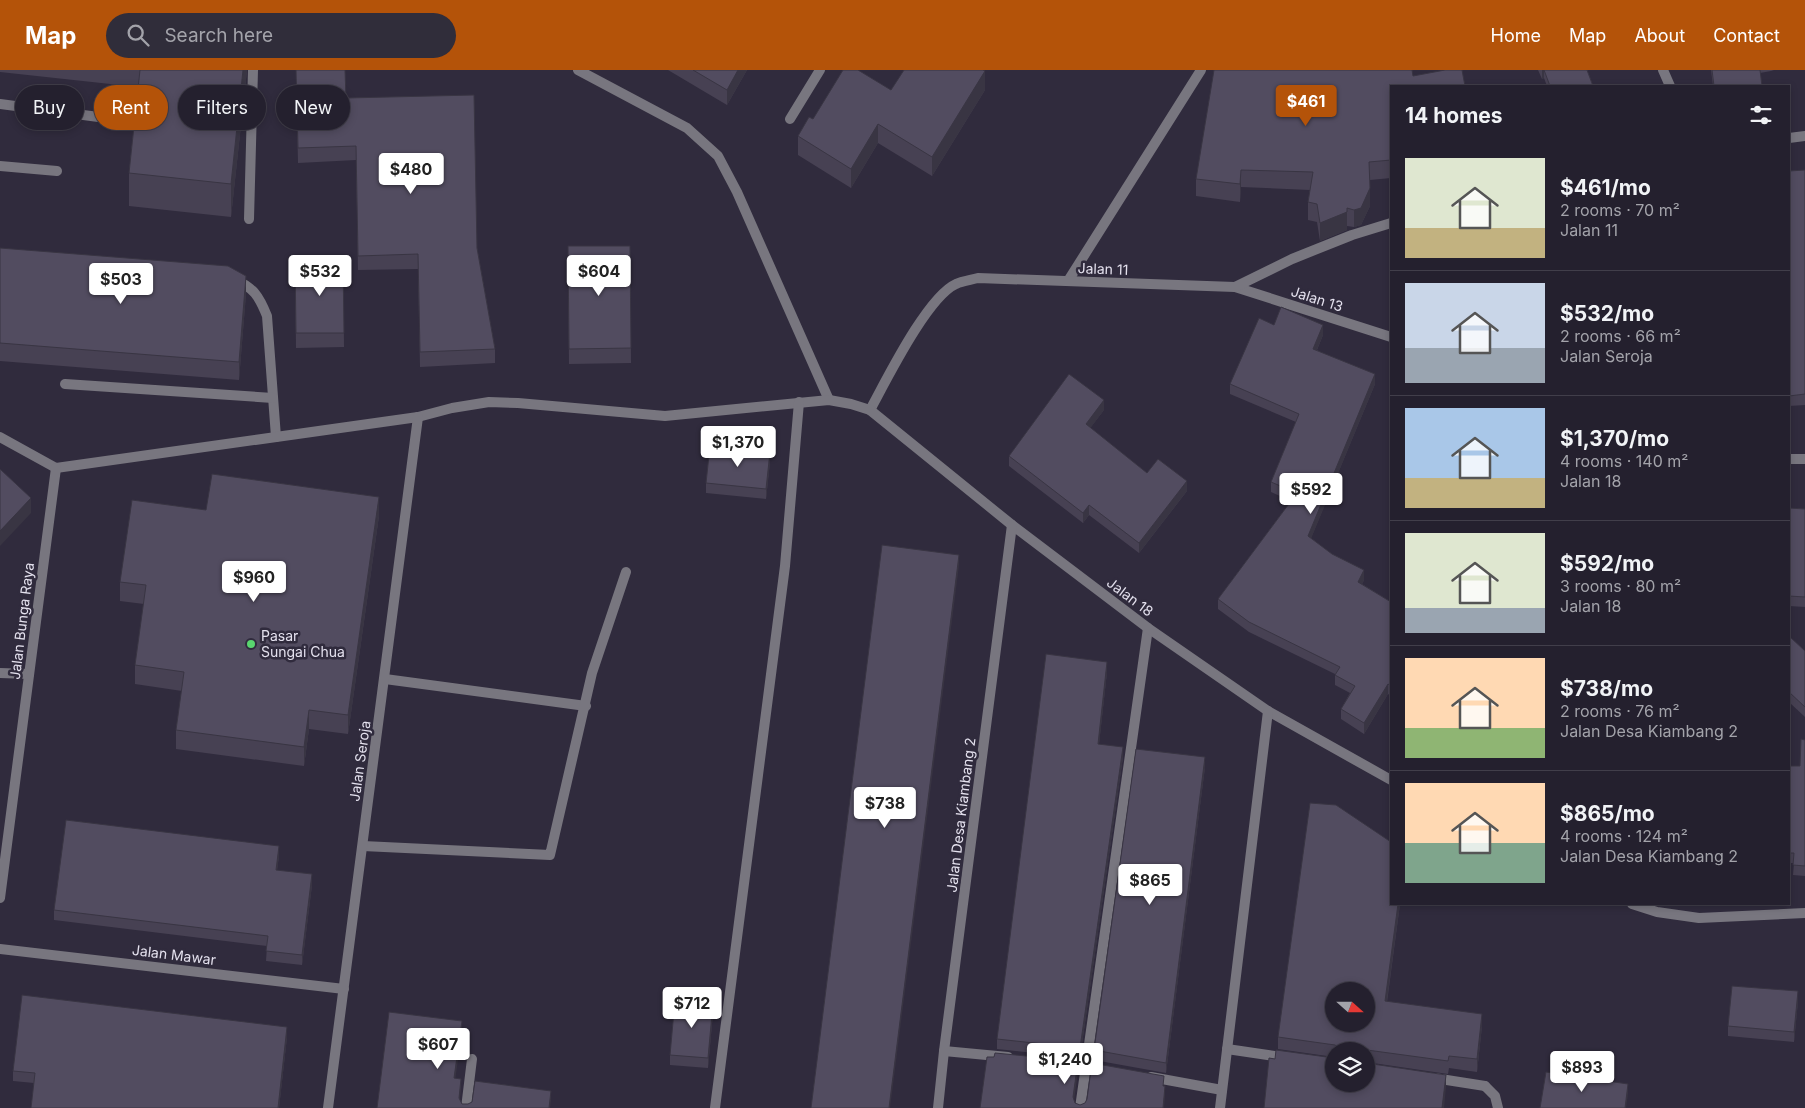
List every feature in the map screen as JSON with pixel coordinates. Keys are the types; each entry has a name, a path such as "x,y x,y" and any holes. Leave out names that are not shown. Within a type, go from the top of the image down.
{"street":[{"path":"249,219 253,70"},
{"path":"578,70 687,128 718,156 737,192 828,400"},
{"path":"790,119 820,70"},
{"path":"1068,282 1201,70"},
{"path":"1663,70 1670,85"},
{"path":"0,104 94,116"},
{"path":"1790,138 1805,136"},
{"path":"0,166 57,171"},
{"name":"Jalan 11","path":"870,410 896,362 936,299 956,284 978,278 1235,287 1292,259 1352,235 1390,223"},
{"path":"227,276 248,285 260,299 267,316 276,437"},
{"name":"Jalan 13","path":"1235,287 1390,337"},
{"path":"65,384 273,398"},
{"path":"0,437 56,468 418,417 452,408 489,402 518,402 665,416 828,400 870,410"},
{"path":"715,1108 785,566 799,402"},
{"name":"Jalan 18","path":"870,410 1012,525 1148,628 1268,711 1390,779"},
{"name":"Jalan Seroja","path":"328,1108 418,417"},
{"path":"1790,459 1805,459"},
{"name":"Jalan Bunga Raya","path":"0,898 56,468"},
{"name":"Jalan Desa Kiambang 2","path":"938,1108 1012,525"},
{"path":"363,846 550,855 586,706 592,672 626,572"},
{"path":"1080,1108 1148,628"},
{"path":"0,673 29,674"},
{"path":"385,679 586,706"},
{"path":"1220,1108 1268,711"},
{"path":"1635,905 1658,912 1699,918 1805,913"},
{"name":"Jalan Mawar","path":"0,949 344,989"},
{"path":"1227,1050 1295,1059"},
{"path":"944,1051 1019,1059"},
{"path":"466,1108 472,1059"},
{"path":"1144,1076 1222,1090"},
{"path":"1421,1077 1486,1086 1495,1096 1498,1108"}],"building":[{"path":"140,70 243,70 241,85 178,85 178,130 237,130 231,184 129,173 134,130 168,130 168,85 138,85"},
{"path":"296,70 345,70 346,85 296,85"},
{"path":"693,70 738,70 727,90"},
{"path":"843,70 858,70 891,90 904,70 985,71 932,157 878,124 851,169 798,136 809,117 813,119"},
{"path":"1214,70 1412,70 1413,76 1445,70 1462,70 1465,85 1390,85 1390,160 1369,162 1370,188 1361,208 1354,210 1347,208 1347,212 1320,223 1317,204 1308,202 1313,172 1241,170 1240,184 1196,179"},
{"path":"1544,70 1587,70 1593,85 1550,85"},
{"path":"1712,70 1760,70 1762,85 1714,85"},
{"path":"474,95 477,248 495,349 420,352 418,254 358,256 356,146 298,148 298,130 350,130 350,98"},
{"path":"1805,170 1805,394 1790,396 1790,171"},
{"path":"568,246 630,246 631,348 569,349"},
{"path":"0,248 228,266 246,276 239,362 0,343"},
{"path":"343,260 344,333 296,333 295,261"},
{"path":"1281,307 1323,325 1313,349 1375,374 1308,536 1332,554 1364,570 1358,582 1390,601 1390,685 1388,684 1364,723 1341,709 1355,686 1335,675 1340,667 1249,622 1218,599 1297,493 1271,482 1299,414 1230,384 1259,318 1274,325"},
{"path":"1069,374 1104,400 1086,424 1147,473 1158,459 1187,481 1139,543 1089,505 1083,513 1009,456"},
{"path":"710,446 770,452 766,489 706,483"},
{"path":"0,469 31,498 0,531"},
{"name":"Pasar Sungai Chua","path":"212,474 379,497 348,715 309,710 304,747 176,730 184,672 135,665 146,585 120,582 132,500 206,510"},
{"path":"1790,508 1805,509 1805,597 1790,596"},
{"path":"882,545 959,555 889,1108 811,1108"},
{"path":"1790,637 1805,651 1805,707 1790,693"},
{"path":"1046,654 1107,662 1098,744 1123,747 1080,1048 997,1039"},
{"path":"1801,739 1805,740 1805,866 1793,865 1794,853 1790,853 1790,766 1800,766"},
{"path":"1136,749 1205,757 1166,1063 1094,1050"},
{"path":"1310,803 1336,805 1390,841 1390,905 1398,905 1385,1001 1482,1014 1477,1059 1449,1056 1448,1061 1375,1051 1375,1042 1325,1042 1325,1044 1278,1037"},
{"path":"66,820 279,846 276,870 312,874 302,955 266,951 268,936 54,910"},
{"path":"1732,986 1798,991 1794,1032 1728,1026"},
{"path":"22,995 287,1027 278,1108 31,1108 35,1073 13,1071"},
{"path":"675,1000 713,1003 708,1058 670,1055"},
{"path":"389,1012 462,1021 454,1078 461,1079 459,1098 462,1104 472,1102 475,1081 551,1091 549,1108 377,1108"},
{"path":"1276,1050 1325,1057 1325,1092 1375,1092 1375,1064 1446,1075 1442,1108 1264,1108 1269,1058 1275,1059"},
{"path":"995,1053 1078,1061 1073,1097 1075,1103 1080,1105 1085,1103 1087,1099 1092,1063 1164,1076 1163,1108 980,1108 987,1057 994,1057"},
{"path":"1546,1072 1628,1084 1625,1108 1540,1108"}],"place":[{"name":"Pasar Sungai Chua","path":"251,644"}]}
